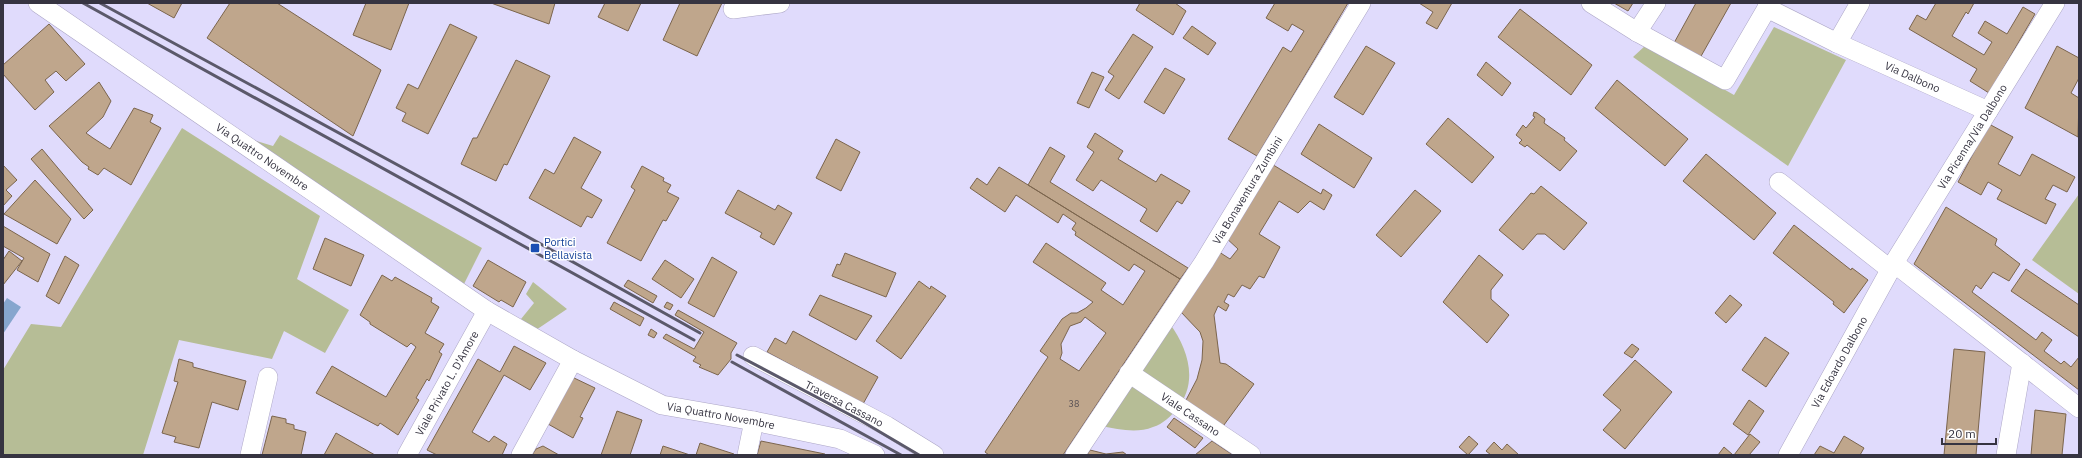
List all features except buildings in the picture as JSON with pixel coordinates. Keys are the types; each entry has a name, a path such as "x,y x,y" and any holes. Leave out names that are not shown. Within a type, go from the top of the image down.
{"street":[{"name":"Via Quattro Novembre","path":"38,3 487,311 573,360 662,405 754,421 840,439 875,455"},
{"path":"733,9 780,3"},
{"name":"Via Bonaventura Zumbini","path":"1074,455 1204,262 1361,3"},
{"path":"1591,3 1638,32 1725,80 1769,6"},
{"path":"1638,32 1656,3"},
{"path":"1837,43 1860,3"},
{"name":"Via Picenna/Via Dalbono","path":"1893,266 2055,3"},
{"name":"Via Dalbono","path":"1769,6 1837,43 1988,111"},
{"path":"1779,182 2022,363 2079,408"},
{"name":"Via Edoardo Dalbono","path":"1788,455 1893,266"},
{"name":"Viale Privato L. D'Amore","path":"407,455 487,311"},
{"name":"Traversa Cassano","path":"753,356 887,426 934,455"},
{"path":"521,455 573,360"},
{"path":"2006,455 2022,363"},
{"name":"Viale Cassano","path":"1129,373 1251,455"},
{"path":"250,455 268,377"},
{"path":"747,455 754,421"}],"green space":[{"path":"1774,27 1846,60 1788,166 1633,57 1646,45 1734,95"},
{"path":"182,128 320,216 297,279 349,310 325,353 284,331 272,359 179,340 143,455 3,455 3,370 31,324 61,327"},
{"path":"280,135 482,248 464,284 247,138 273,146"},
{"path":"2079,194 2079,294 2032,260"},
{"path":"533,282 567,309 536,330 521,319 534,303 526,294"},
{"path":"1170,324 1182,344 1186,355 1189,377 1188,388 1184,399 1169,417 1157,426 1134,431 1101,426"}],"water":[{"path":"7,298 21,307 3,334 3,304"}],"railway":[{"path":"83,3 694,340"},
{"path":"100,3 462,200 700,333"},
{"path":"737,355 858,419 919,455"},
{"path":"732,362 901,455"}],"place":[{"name":"Portici Bellavista","path":"535,248"}]}
